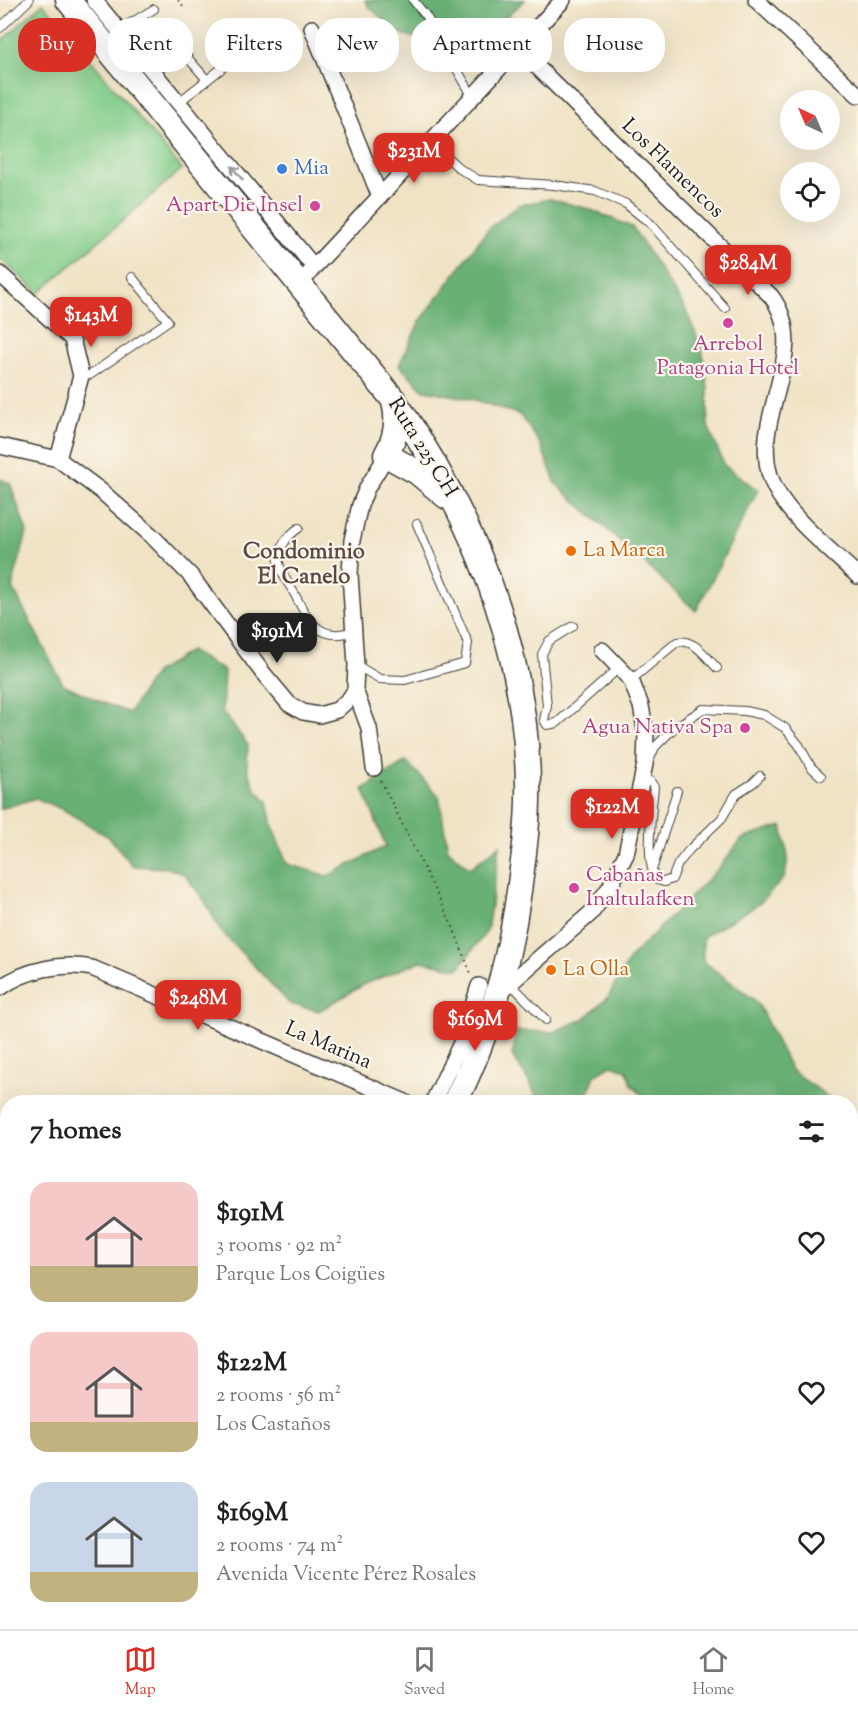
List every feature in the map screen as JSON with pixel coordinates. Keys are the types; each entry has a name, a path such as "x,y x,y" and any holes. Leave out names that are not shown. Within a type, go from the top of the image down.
{"main road":[{"name":"Ruta 225 CH","path":"68,0 307,276 432,457 462,517 496,598 515,674 525,732 528,783 526,831 513,932 475,1059 458,1095"},
{"path":"393,399 395,437 386,455 431,482 462,517"}],"street":[{"path":"94,0 109,18"},
{"path":"547,18 563,0"},
{"path":"756,0 858,95"},
{"path":"312,28 380,197"},
{"path":"153,72 307,276 497,72"},
{"name":"Los Flamencos","path":"542,72 778,304 786,323 787,341 765,442 770,474 776,490 788,508 858,576"},
{"path":"0,274 72,339 81,376 58,459"},
{"path":"374,768 369,728 355,690 356,665 350,574 352,540 367,488 386,455 411,425"},
{"path":"0,446 58,459 101,491 152,536 190,574 262,673 289,704 303,712 320,715 344,705 355,690"},
{"path":"436,1095 462,1041 495,988 585,918 610,887 626,854 645,764 646,734 641,706 631,680 602,650"},
{"name":"La Marina","path":"0,988 11,980 60,965 80,965 92,968 389,1095"}],"lane":[{"path":"0,28 29,0"},
{"path":"412,0 426,16 473,97"},
{"path":"139,18 154,9"},
{"path":"193,64 207,80"},
{"path":"178,102 217,72"},
{"path":"431,143 460,170 478,180 554,185 595,191 626,204 651,224 725,308"},
{"path":"81,376 90,375 168,321 132,277"},
{"path":"356,665 380,679 405,680 465,663 468,643 417,524"},
{"path":"299,528 286,539 280,554 279,563 285,579 308,620 320,630 334,634 354,631"},
{"path":"573,627 549,641 542,654 547,706 544,720 547,725 557,723 619,668"},
{"path":"631,680 677,642 685,640 691,642 717,668"},
{"path":"760,776 736,794 722,818 683,857 672,879 660,882 654,878 649,846 654,787 650,781 642,780 655,747 674,728 702,710 745,711 775,720 793,737 807,761 821,776"},
{"path":"652,871 677,791"},
{"path":"495,988 546,1020"}],"path":[{"path":"178,0 185,8"},
{"path":"374,768 453,927 469,971 495,988"}],"green space":[{"path":"365,0 525,0 505,18 411,18 411,37 399,33 399,18 381,18"},
{"path":"43,3 56,18 27,18"},
{"path":"18,26 18,72 96,72 96,66 182,169 39,293 0,259 0,43"},
{"path":"550,199 589,209 632,227 685,308 702,349 708,389 708,426 724,465 758,490 696,611 556,484 540,443 520,415 472,399 424,390 399,365 419,323 488,229 518,205"},
{"path":"0,479 10,483 27,532 12,587 63,684 129,713 155,673 190,651 224,671 222,711 248,745 247,767 255,789 267,801 272,826 287,864 328,876 386,846 363,789 406,761 439,796 448,850 470,868 500,845 487,931 458,969 421,961 365,984 319,1011 290,1004 221,931 204,900 184,874 168,868 133,866 109,837 66,811 36,798 0,809"},
{"path":"782,826 788,856 785,877 759,904 703,937 703,961 757,1002 791,1070 825,1095 642,1095 631,1084 627,1070 611,1065 595,1075 588,1095 536,1095 512,1055 517,1031 553,1032 584,1019 608,997 630,958 717,870 742,839"}],"place":[{"name":"Mia","path":"282,169"},
{"name":"Apart Die Insel","path":"315,206"},
{"name":"Arrebol Patagonia Hotel","path":"728,323"},
{"name":"La Marca","path":"571,551"},
{"name":"Agua Nativa Spa","path":"745,728"},
{"name":"Cabañas Inaltulafken","path":"574,888"},
{"name":"La Olla","path":"551,970"}],"district":[{"name":"Condominio El Canelo","path":"304,566"}]}
